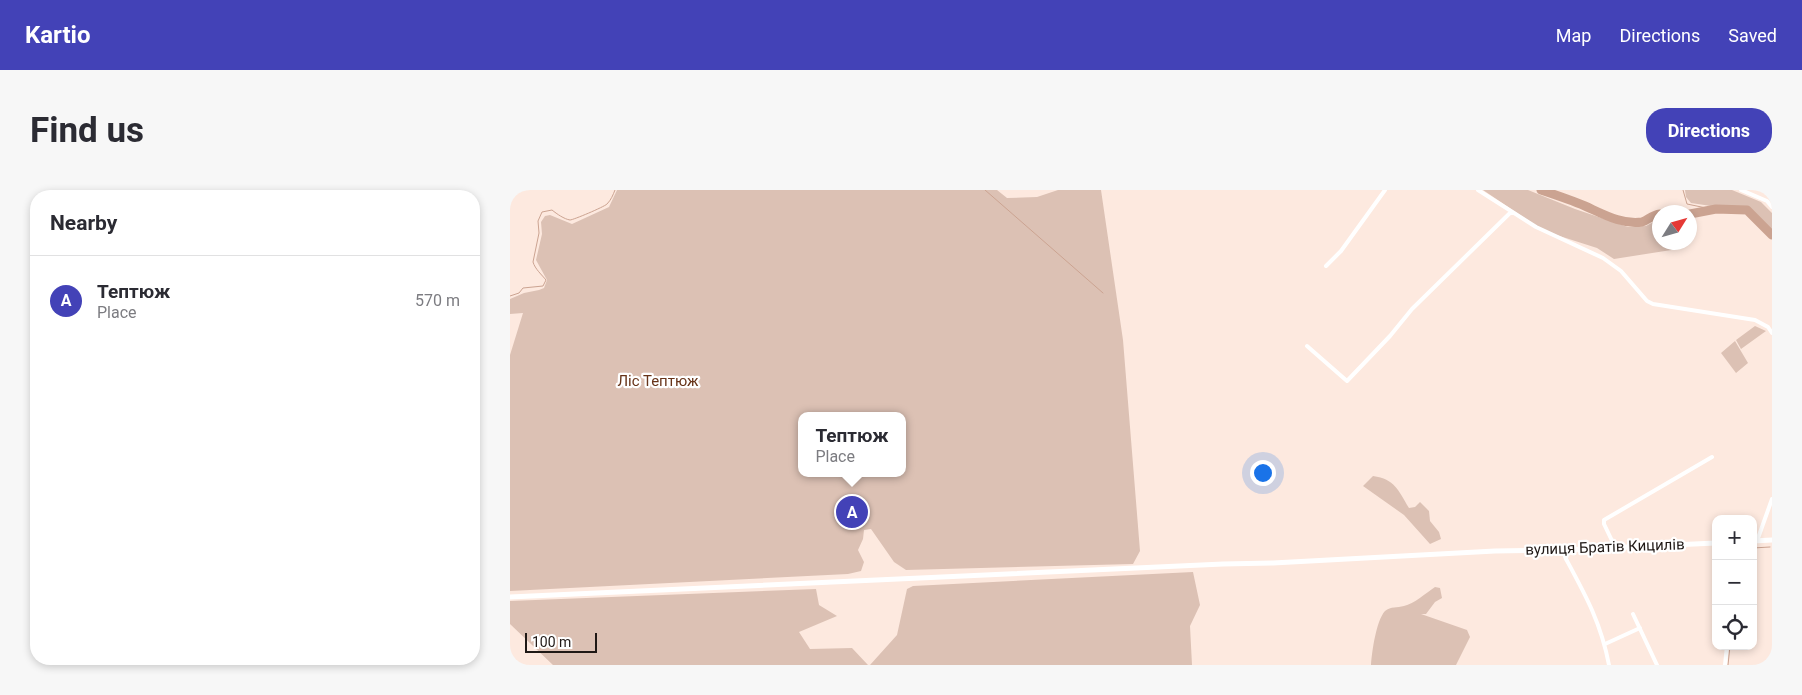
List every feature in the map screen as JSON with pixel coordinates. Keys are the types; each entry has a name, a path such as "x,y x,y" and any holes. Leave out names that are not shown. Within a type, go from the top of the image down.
{"street":[{"path":"1326,266 1341,251 1385,190"},
{"path":"1478,190 1554,237 1587,249 1603,258 1621,271 1647,301 1653,304 1755,320 1768,327 1772,333"},
{"path":"1741,190 1767,201 1772,207"},
{"path":"1307,346 1348,381 1412,309 1511,212"},
{"path":"1615,547 1604,524 1604,520 1712,457"},
{"path":"1757,536 1772,499"},
{"path":"1757,541 1772,540"},
{"name":"вулиця Братів Кицилів","path":"510,597 1223,564 1287,563 1495,551 1712,543"},
{"path":"1563,550 1591,604 1605,644 1609,665"},
{"path":"1633,614 1657,665"},
{"path":"1605,644 1640,628"},
{"path":"1726,665 1727,650"}],"green space":[{"name":"Ліс Тептюж","path":"617,190 997,190 1007,198 1037,197 1058,190 1101,190 1123,340 1140,551 1133,564 906,570 894,562 871,529 864,530 863,539 858,550 864,562 861,571 848,574 510,591 510,355 523,313 510,314 510,299 544,288 547,280 536,260 542,234 541,222 545,216 550,215 572,224 609,207"},
{"path":"1483,190 1528,190 1575,209 1628,227 1646,226 1652,223 1652,250 1671,250 1614,259 1597,248 1544,231"},
{"path":"1685,190 1732,190 1761,202 1772,213 1772,231 1748,206 1711,206 1691,203 1686,197"},
{"path":"1755,326 1766,331 1741,349 1736,340"},
{"path":"1735,341 1748,363 1736,373 1721,353"},
{"path":"1373,476 1380,477 1395,486 1409,508 1415,507 1420,502 1429,511 1430,521 1439,532 1441,539 1430,544 1404,515 1363,486"},
{"path":"1193,572 1200,605 1190,626 1192,665 870,665 897,635 907,589 913,586"},
{"path":"1435,587 1440,588 1442,598 1435,602 1426,614 1421,614 1467,630 1470,637 1456,665 1371,665 1377,629 1385,611 1412,603"},
{"path":"816,589 819,605 837,616 799,632 810,649 852,648 868,665 553,665 510,624 510,601"}],"waterway":[{"path":"510,296 519,293 523,288 543,286 546,280 533,262 539,233 538,221 542,212 552,210 565,219 570,220 607,204 615,190"},
{"path":"985,190 1103,293"},
{"path":"1541,190 1627,222 1642,222 1652,217"},
{"path":"1683,190 1687,204 1711,209"},
{"path":"1697,213 1716,209 1747,210 1772,235"},
{"path":"1757,548 1770,547"},
{"path":"1728,665 1730,650"}],"place":[{"name":"Тептюж","path":"852,512"}]}
